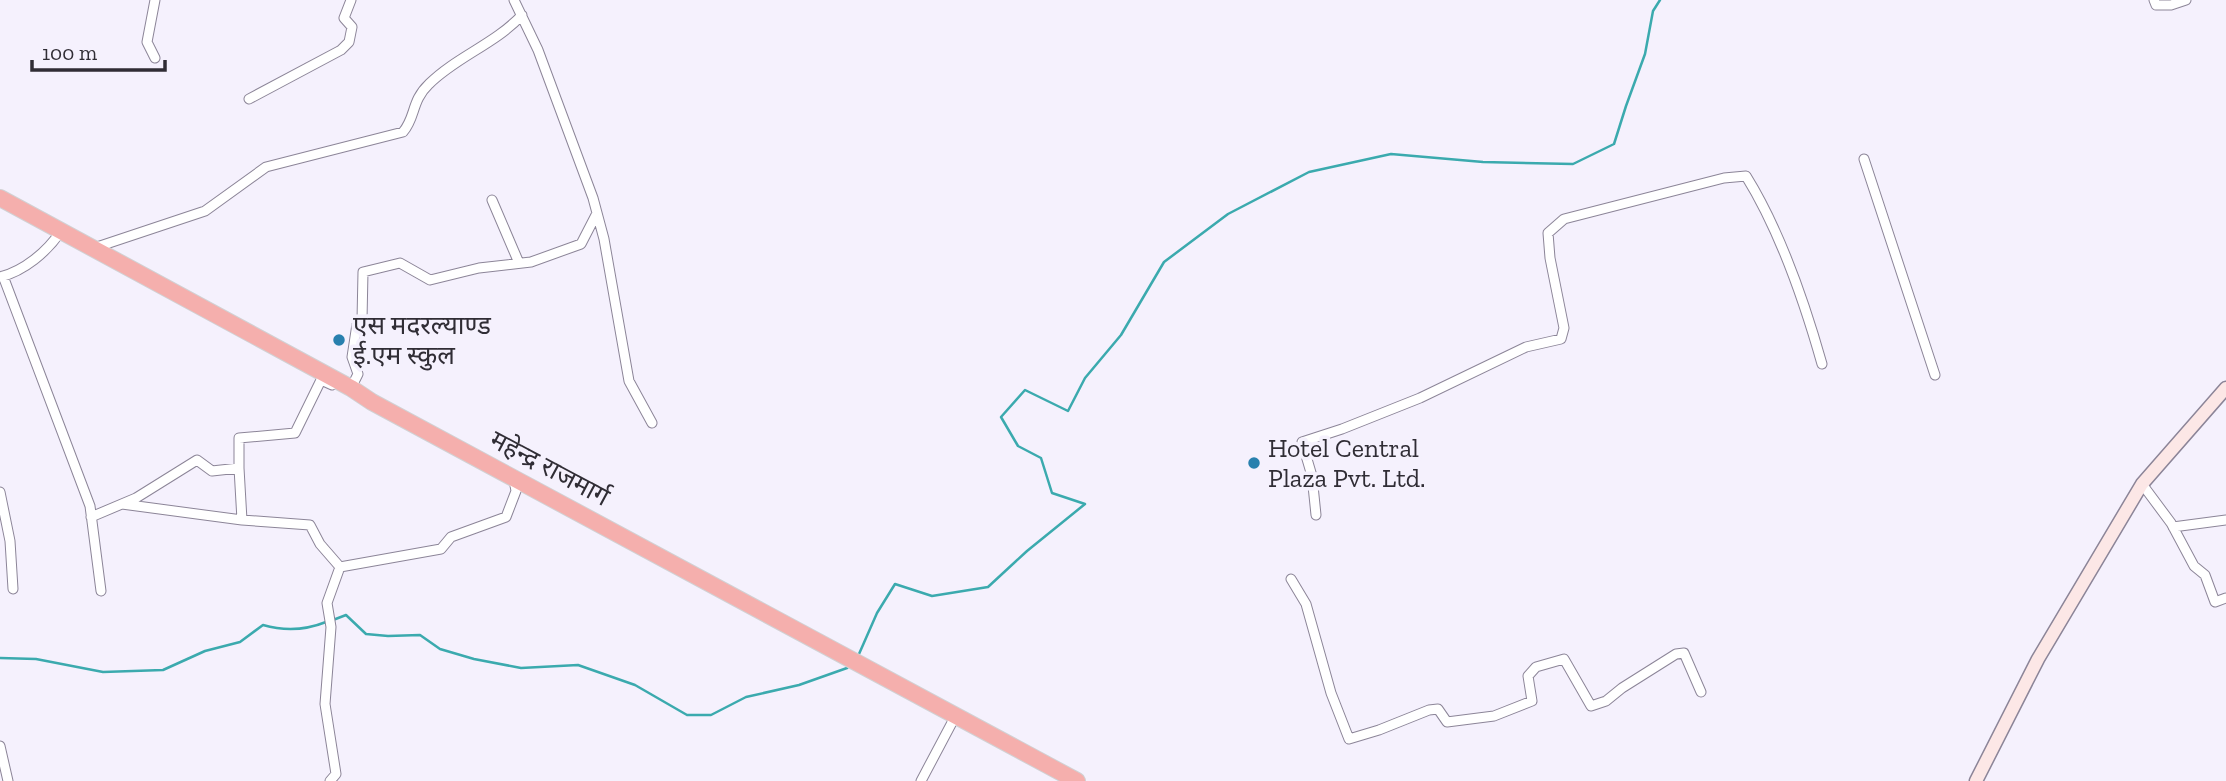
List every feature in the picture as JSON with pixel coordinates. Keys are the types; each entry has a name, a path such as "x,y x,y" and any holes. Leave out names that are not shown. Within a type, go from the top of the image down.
{"highway":[{"name":"महेन्द्र राजमार्ग","path":"0,198 351,388 372,402 1077,781"}],"street":[{"path":"155,0 147,41 155,58"},
{"path":"249,99 341,50 349,42 352,27 344,18 351,0"},
{"path":"514,0 538,50 597,213 629,382 652,423"},
{"path":"2154,0 2156,5 2171,5 2186,0"},
{"path":"92,248 205,211 266,167 403,132 410,124 412,109 419,95 429,83 502,34 522,15"},
{"path":"1864,159 1935,375"},
{"path":"1316,515 1312,476 1302,442 1420,398 1526,347 1561,338 1564,328 1550,258 1548,233 1564,219 1724,178 1746,176 1758,195 1779,242 1809,320 1822,364"},
{"path":"492,200 519,263"},
{"path":"351,388 358,374 352,357 358,324 362,320 363,272 400,263 430,280 479,268 531,262 581,244 597,213"},
{"path":"61,232 49,249 9,275 1,277 85,493 92,517 100,591"},
{"path":"242,520 239,438 295,433 321,380 372,402"},
{"path":"1976,781 2038,659 2142,484 2226,388"},
{"path":"92,517 136,498 197,460 212,471 239,468"},
{"path":"340,568 441,549 451,537 506,517 516,491 514,477"},
{"path":"2142,484 2174,527 2194,566 2205,575 2215,602 2226,597"},
{"path":"0,492 10,541 13,589"},
{"path":"122,504 242,520 310,525 320,544 340,568"},
{"path":"2174,527 2226,520"},
{"path":"330,781 337,774 324,704 331,627 327,603 340,568"},
{"path":"1291,579 1306,604 1331,693 1349,739 1429,710 1438,709 1447,722 1493,716 1532,701 1528,676 1536,667 1564,659 1591,706 1606,701 1676,654 1684,653 1701,692"},
{"path":"921,781 956,715"},
{"path":"0,746 8,781"}],"waterway":[{"path":"856,656 895,584 932,596 988,587 1085,504 1052,493 1041,458 1018,446 1001,417 1025,390 1068,411 1085,378 1121,335 1164,262 1228,214 1309,172 1391,154 1483,162 1573,164 1614,144 1645,54 1653,11 1660,0"},
{"path":"333,620 346,615 366,634 420,635 440,649 521,668 578,665 635,685 687,715 711,715 746,697 799,685 850,665"},
{"path":"0,658 36,659 103,672 163,670 205,651 240,642 263,625 295,629 326,622"}],"place":[{"name":"एस मदरल्याण्ड ई.एम स्कुल","path":"339,340"},
{"name":"Hotel Central Plaza Pvt. Ltd.","path":"1254,463"}]}
